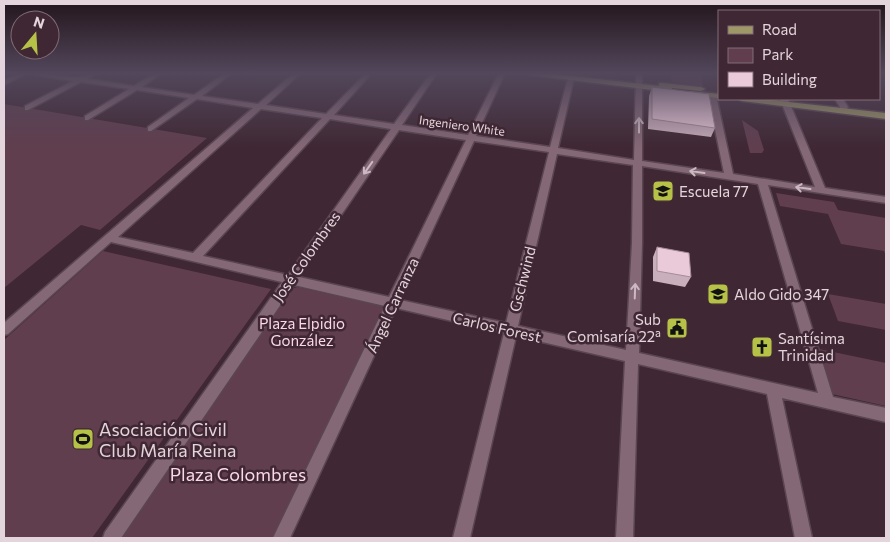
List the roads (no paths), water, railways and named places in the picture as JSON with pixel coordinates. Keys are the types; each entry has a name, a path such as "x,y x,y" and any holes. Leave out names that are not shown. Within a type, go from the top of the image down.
{"main road":[{"path":"762,100 842,103 866,112 886,112"},
{"path":"783,101 886,116"}],"street":[{"path":"28,108 46,98"},
{"path":"88,118 120,98"},
{"path":"151,129 193,98"},
{"name":"Ingeniero White","path":"204,98 886,200"},
{"path":"4,330 268,98"},
{"path":"195,258 345,98"},
{"name":"José Colombres","path":"111,538 417,98"},
{"name":"Ángel Carranza","path":"281,538 490,98"},
{"name":"Gschwind","path":"461,538 553,151 563,98"},
{"path":"624,538 633,358 639,164 639,98"},
{"path":"717,98 729,177"},
{"path":"783,101 822,190"},
{"path":"762,182 828,402"},
{"name":"Carlos Forest","path":"108,238 886,415"},
{"path":"773,389 804,538"}],"place":[{"name":"Escuela 77","path":"663,191"},
{"name":"Aldo Gido 347","path":"718,294"},
{"name":"Sub Comisaría 22ª","path":"677,328"},
{"name":"Santísima Trinidad","path":"762,347"},
{"name":"Asociación Civil Club María Reina","path":"83,439"}],"park label":[{"name":"Plaza Elpidio González","path":"302,332"},
{"name":"Plaza Colombres","path":"238,474"}]}
